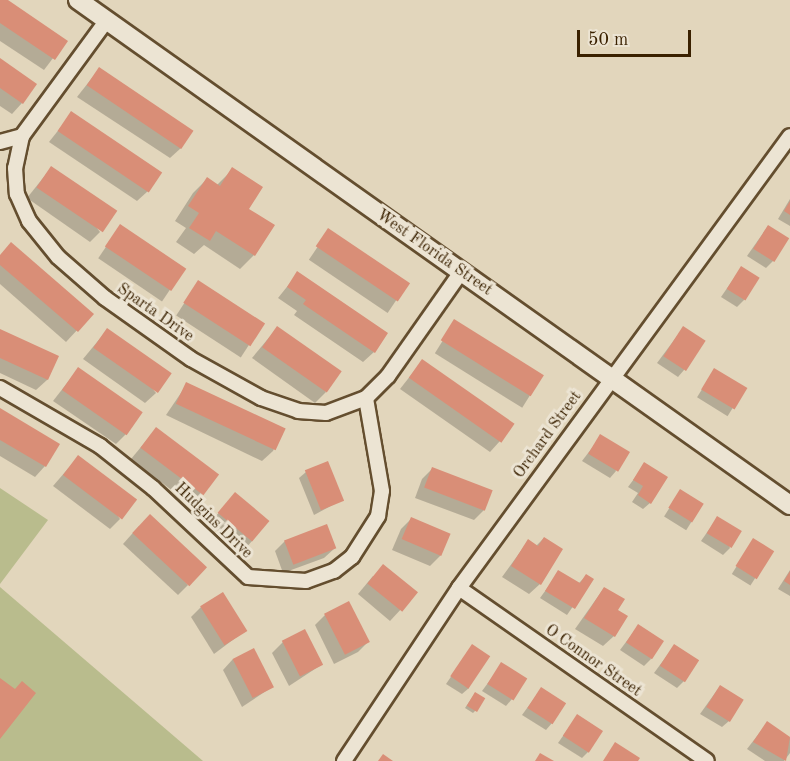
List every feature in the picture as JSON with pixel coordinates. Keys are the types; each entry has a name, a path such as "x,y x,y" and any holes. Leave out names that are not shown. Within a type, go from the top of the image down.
{"main road":[{"name":"West Florida Street","path":"78,0 790,505"}],"street":[{"path":"0,142 22,136 107,20"},
{"name":"Sparta Drive","path":"22,136 15,168 17,194 29,221 58,257 105,298 191,358 261,398 298,411 326,413 366,398"},
{"name":"Orchard Street","path":"344,761 459,588 609,378 790,136"},
{"path":"366,398 388,376 461,272"},
{"name":"Hudgins Drive","path":"0,388 50,414 109,453 161,495 248,577 277,582 306,581 334,572 352,557 378,516 382,491 366,398"},
{"name":"O Connor Street","path":"459,588 707,761"}],"green space":[{"path":"0,488 48,520 0,584"},
{"path":"0,587 203,761 0,761"}],"building":[{"path":"0,0 8,0 68,41 55,60 0,23"},
{"path":"0,58 37,84 23,104 0,88"},
{"path":"99,67 194,131 181,149 87,85"},
{"path":"71,111 162,173 149,192 58,131"},
{"path":"51,166 117,211 103,232 36,188"},
{"path":"232,167 263,187 249,209 275,225 255,256 216,231 210,241 189,228 199,213 188,206 207,177 220,186"},
{"path":"790,201 790,215 784,211"},
{"path":"120,224 186,269 171,291 105,246"},
{"path":"768,225 789,238 774,262 753,249"},
{"path":"328,228 410,283 398,302 316,246"},
{"path":"11,242 94,314 78,332 0,265 0,255"},
{"path":"741,266 760,278 745,301 727,289"},
{"path":"297,271 388,333 375,353 303,304 306,300 287,287"},
{"path":"198,280 265,324 250,346 183,303"},
{"path":"454,319 544,375 531,396 441,340"},
{"path":"277,326 342,371 327,393 262,347"},
{"path":"683,326 706,341 686,371 663,356"},
{"path":"107,328 172,373 158,393 93,348"},
{"path":"0,329 59,356 48,380 0,358"},
{"path":"422,359 515,424 501,443 409,378"},
{"path":"78,367 143,412 127,435 62,390"},
{"path":"714,368 747,388 735,410 701,389"},
{"path":"186,382 286,428 276,450 176,404"},
{"path":"0,408 60,444 46,467 0,440"},
{"path":"156,427 219,475 203,495 140,448"},
{"path":"600,434 630,452 618,472 588,454"},
{"path":"78,455 137,500 122,520 63,475"},
{"path":"328,461 344,501 321,510 305,470"},
{"path":"644,462 668,477 651,504 638,495 643,486 633,480"},
{"path":"432,467 493,490 485,511 424,488"},
{"path":"680,489 704,504 692,522 668,508"},
{"path":"235,492 269,521 252,542 218,513"},
{"path":"150,514 207,567 189,586 132,533"},
{"path":"717,516 742,531 732,548 707,533"},
{"path":"411,517 451,534 441,556 402,539"},
{"path":"327,524 336,548 293,565 284,540"},
{"path":"544,537 563,549 541,585 511,566 528,539 538,546"},
{"path":"753,538 774,551 757,579 736,566"},
{"path":"383,564 418,592 402,612 367,583"},
{"path":"558,570 580,583 586,574 594,579 575,609 545,591"},
{"path":"790,571 790,585 784,581"},
{"path":"604,587 625,599 618,610 628,616 615,637 584,618"},
{"path":"223,592 247,631 224,645 200,606"},
{"path":"349,601 370,642 345,655 324,614"},
{"path":"638,624 664,641 652,659 626,642"},
{"path":"305,629 323,665 300,676 282,641"},
{"path":"472,644 490,656 468,689 450,676"},
{"path":"674,644 699,660 685,682 660,666"},
{"path":"254,648 274,687 253,698 233,659"},
{"path":"501,662 527,678 514,700 487,684"},
{"path":"0,678 15,689 22,681 36,693 0,739"},
{"path":"720,685 744,700 730,722 706,707"},
{"path":"541,687 566,703 553,724 527,708"},
{"path":"475,692 485,698 477,712 467,706"},
{"path":"577,714 603,731 589,753 563,736"},
{"path":"767,721 790,737 786,761 753,742"},
{"path":"615,742 640,758 638,761 603,761"},
{"path":"540,753 554,761 535,761"},
{"path":"383,754 393,761 378,761"}]}
